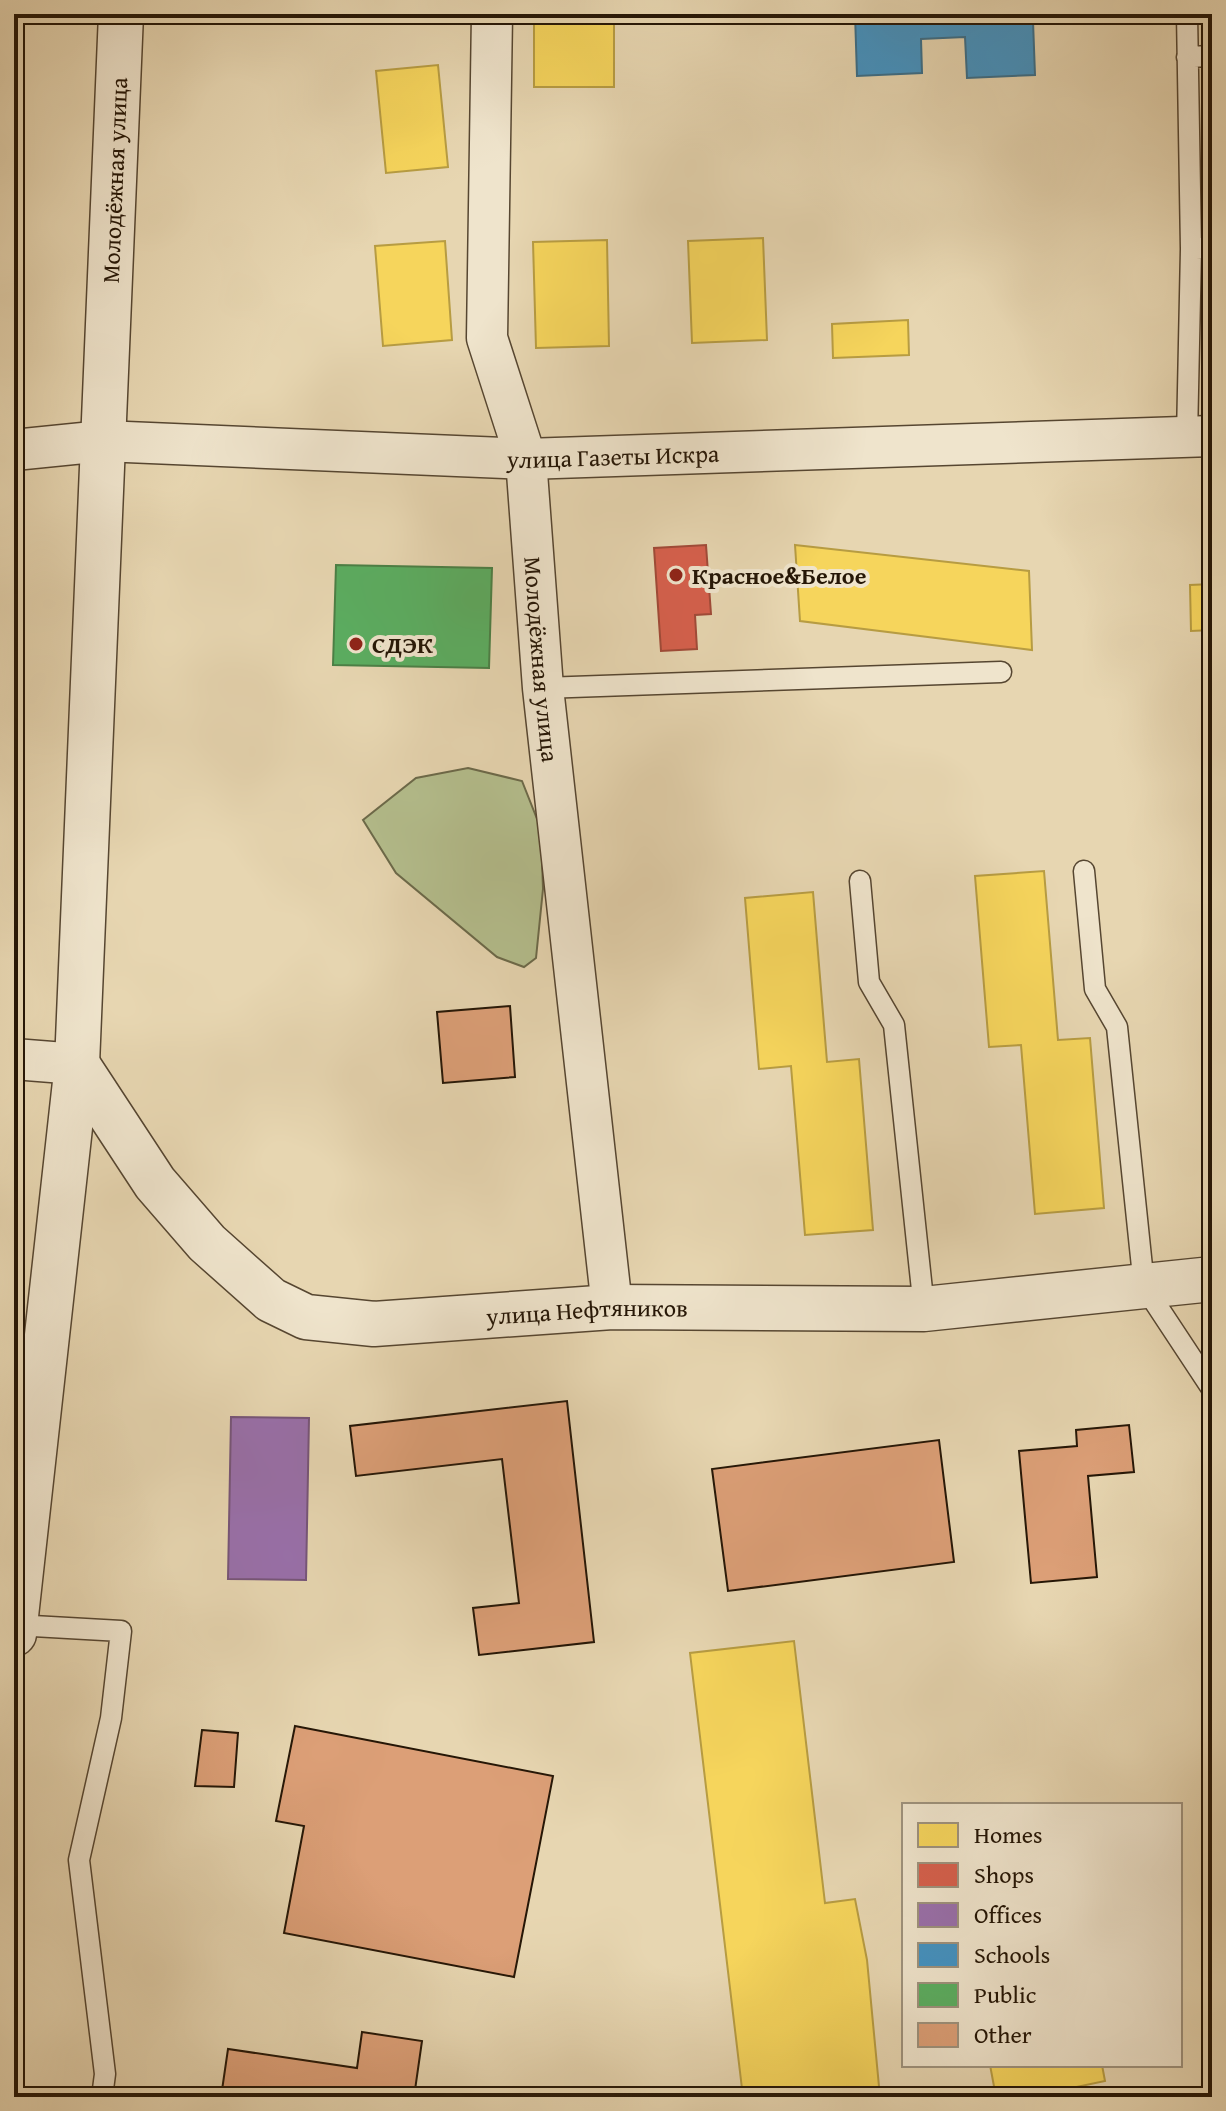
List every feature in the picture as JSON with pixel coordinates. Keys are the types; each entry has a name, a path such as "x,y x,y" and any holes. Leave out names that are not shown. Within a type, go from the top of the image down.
{"street":[{"name":"Молодёжная улица","path":"14,1634 77,1064 121,14"},
{"name":"Молодёжная улица","path":"492,14 487,338 526,459 543,688 612,1307"},
{"name":"улица Газеты Искра","path":"14,450 103,441 526,459 1199,436"},
{"path":"14,1059 77,1064"},
{"name":"улица Нефтяников","path":"77,1064 155,1183 207,1243 271,1300 306,1317 374,1324 612,1307 924,1309 1212,1279"}],"lane":[{"path":"1187,14 1191,249 1199,436"},
{"path":"1187,57 1212,56"},
{"path":"1191,249 1212,248"},
{"path":"543,688 1001,672"},
{"path":"1084,871 1095,989 1117,1027 1144,1286 1212,1389"},
{"path":"860,881 869,982 894,1025 924,1309"},
{"path":"15,1625 121,1631 111,1718 79,1860 105,2074 102,2097"}],"green space":[{"path":"468,768 522,781 541,829 543,889 536,958 524,967 497,957 396,873 363,820 416,778"}],"building: Homes":[{"path":"534,14 614,14 614,87 534,87"},
{"path":"438,65 448,167 386,173 376,71"},
{"path":"763,238 767,340 692,343 688,241"},
{"path":"607,240 609,346 536,348 533,242"},
{"path":"445,241 452,340 383,346 375,246"},
{"path":"908,320 909,355 833,358 832,324"},
{"path":"795,545 1029,571 1032,650 800,621"},
{"path":"1212,584 1212,630 1191,631 1190,585"},
{"path":"1044,871 1058,1040 1090,1038 1104,1208 1035,1214 1021,1045 989,1047 975,876"},
{"path":"813,892 827,1062 859,1059 873,1230 805,1235 791,1066 759,1069 745,898"},
{"path":"794,1641 825,1903 855,1899 867,1960 880,2097 743,2097 690,1653"},
{"path":"990,2067 1102,2067 1105,2081 1029,2097 996,2097"}],"building: Shops":[{"path":"706,545 711,614 695,615 697,649 661,651 654,548"}],"building: Offices":[{"path":"231,1417 309,1418 306,1580 228,1579"}],"building: Schools":[{"path":"855,14 985,14 985,23 1033,21 1035,75 967,78 965,37 921,39 922,73 857,76"}],"building: Public":[{"path":"336,565 492,568 489,668 333,665"}],"building: Other":[{"path":"510,1006 515,1077 443,1083 437,1012"},
{"path":"567,1401 594,1642 479,1655 473,1608 519,1603 502,1459 356,1476 350,1426"},
{"path":"1129,1425 1134,1472 1088,1476 1097,1577 1031,1583 1019,1451 1077,1446 1076,1430"},
{"path":"939,1440 954,1562 728,1591 712,1469"},
{"path":"295,1726 553,1776 514,1977 284,1933 304,1826 276,1821"},
{"path":"202,1730 238,1733 234,1787 195,1786"},
{"path":"362,2032 422,2041 414,2097 221,2097 228,2049 357,2068"}],"place":[{"name":"Красное&Белое","path":"676,575"},
{"name":"СДЭК","path":"356,644"}]}
